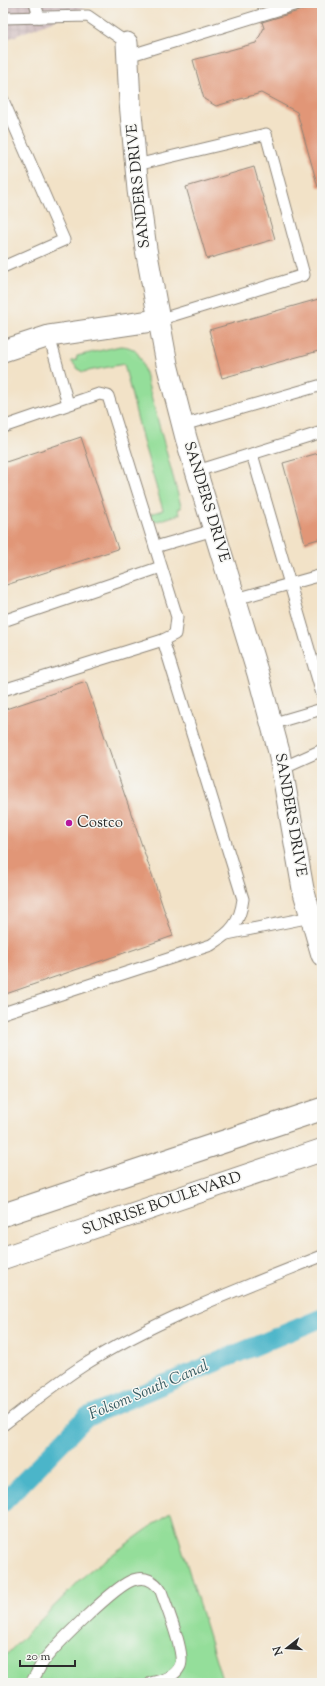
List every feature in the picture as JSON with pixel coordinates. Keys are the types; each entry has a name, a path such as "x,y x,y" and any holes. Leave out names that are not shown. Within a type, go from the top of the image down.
{"main road":[{"path":"3,1216 322,1109"},
{"path":"276,1166 307,1139 322,1134"},
{"name":"SUNRISE BOULEVARD","path":"3,1258 322,1150"}],"street":[{"name":"SANDERS DRIVE","path":"127,49 136,165 146,249 167,364 183,425 272,724 282,768 303,889 316,922 322,956"},
{"path":"3,351 49,336 158,320"}],"lane":[{"path":"35,3 39,17"},
{"path":"3,18 88,16 127,49 300,3"},
{"path":"3,100 64,240 3,267"},
{"path":"136,165 266,134 304,275 158,320"},
{"path":"49,336 68,404"},
{"path":"183,425 322,385"},
{"path":"3,426 99,394 108,396 177,617 175,634 163,640 3,690"},
{"path":"197,471 322,432"},
{"path":"252,454 322,694"},
{"path":"155,547 214,530"},
{"path":"3,621 161,567"},
{"path":"236,599 322,575"},
{"path":"3,1013 211,945 227,934 241,913 243,899 163,640"},
{"path":"272,724 322,709"},
{"path":"282,768 322,750"},
{"path":"227,934 316,922"},
{"path":"3,1425 84,1365 155,1326 216,1299 322,1256"},
{"path":"31,1683 44,1661 59,1642 120,1587 140,1578 156,1583 162,1591 181,1650 181,1665 177,1670 166,1679 151,1683"}],"shaded area":[{"path":"3,3 96,3 3,41"}],"green space":[{"path":"120,346 128,347 134,350 139,355 142,362 181,506 181,508 178,509 180,514 158,521 153,520 150,514 163,510 144,445 124,364 83,372 79,370 71,361 76,360 77,356"},
{"path":"171,1512 223,1683 3,1683 3,1658 88,1572"}],"building":[{"path":"322,4 322,187 318,187 297,112 261,93 216,106 204,99 193,60 256,43 264,28 262,22"},
{"path":"254,167 275,239 207,259 186,187"},
{"path":"322,298 322,350 222,378 209,330"},
{"path":"81,437 118,549 3,586 3,463"},
{"path":"322,452 322,538 305,543 283,463"},
{"name":"Costco","path":"86,682 173,936 3,995 3,710"}],"waterway":[{"name":"Folsom South Canal","path":"3,1503 86,1417 322,1318"}],"place":[{"name":"Costco","path":"69,823"}]}
